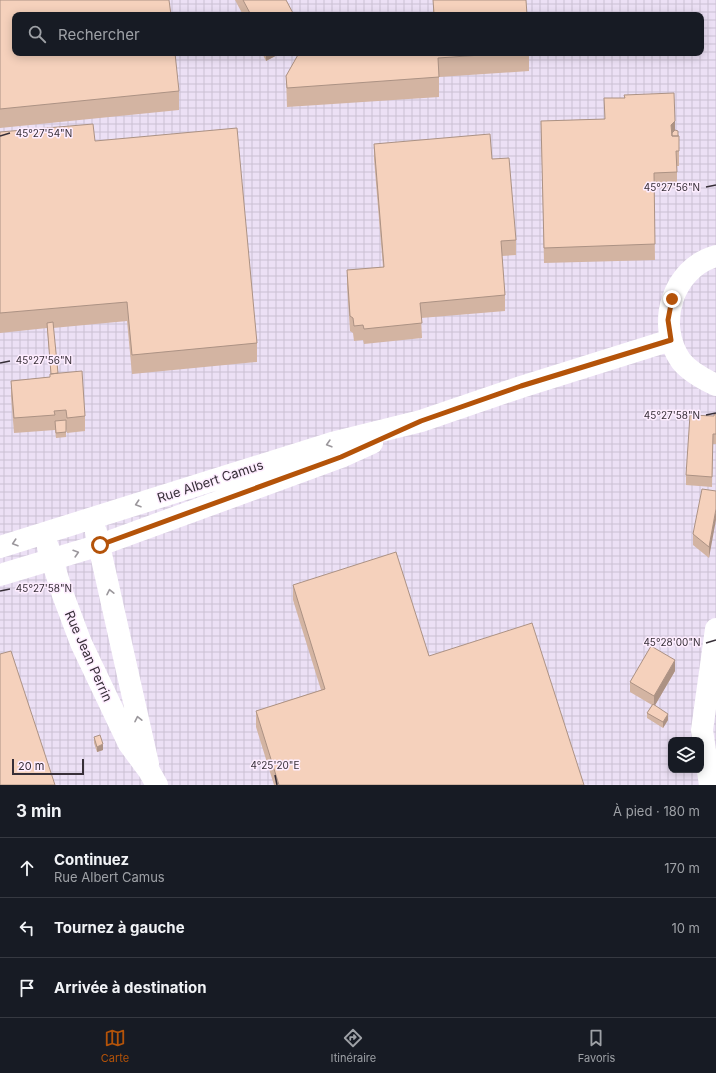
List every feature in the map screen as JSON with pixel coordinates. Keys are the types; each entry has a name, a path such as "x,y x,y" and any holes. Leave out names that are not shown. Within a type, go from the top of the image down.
{"street":[{"path":"716,256 696,266 681,281 672,299 668,320 671,340 681,361 698,376 716,385"},
{"name":"Rue Albert Camus","path":"0,575 100,545 341,457 421,421 521,386 671,340"},
{"name":"Rue Albert Camus","path":"0,547 332,443 421,421"},
{"name":"Rue Jean Perrin","path":"92,518 100,545 153,778"},
{"name":"Rue Jean Perrin","path":"44,533 63,595 84,649 129,744 153,778"},
{"path":"710,785 702,730 716,629"}],"shaded area":[{"path":"0,0 716,0 716,785 0,785"}],"building":[{"path":"0,0 169,0 171,12 12,12 12,56 175,56 179,91 0,109"},
{"path":"243,0 286,0 292,12 249,12"},
{"path":"433,0 526,0 527,12 434,12"},
{"path":"297,56 467,56 438,58 439,77 287,88 286,76"},
{"path":"674,93 675,121 671,125 672,136 679,136 679,151 676,151 677,172 654,173 655,244 544,248 541,121 605,119 604,98 625,98 624,95"},
{"path":"93,124 95,141 237,128 257,343 132,355 127,302 0,313 0,132"},
{"path":"675,130 678,131 678,136 672,136 672,133"},
{"path":"490,134 492,159 509,158 516,240 501,241 505,295 420,303 422,323 364,329 363,325 354,326 353,318 350,316 347,270 384,267 374,144"},
{"path":"53,322 58,373 51,374 47,323"},
{"path":"82,371 85,416 67,418 66,410 54,411 55,415 14,418 11,381 50,377 50,374"},
{"path":"714,414 716,414 716,434 713,434 712,477 686,475 690,415 714,416"},
{"path":"66,420 66,432 56,433 55,421"},
{"path":"702,489 716,491 716,509 709,547 693,534"},
{"path":"396,552 429,656 532,623 584,785 279,785 256,711 325,689 293,585"},
{"path":"651,646 675,660 654,696 630,682"},
{"path":"11,651 55,785 0,785 0,654"},
{"path":"653,704 668,714 663,722 647,713"},
{"path":"100,735 103,744 97,747 94,737"}],"route":[{"path":"100,545 252,491 341,457 421,421 521,386 671,340 668,320 672,299"}]}
